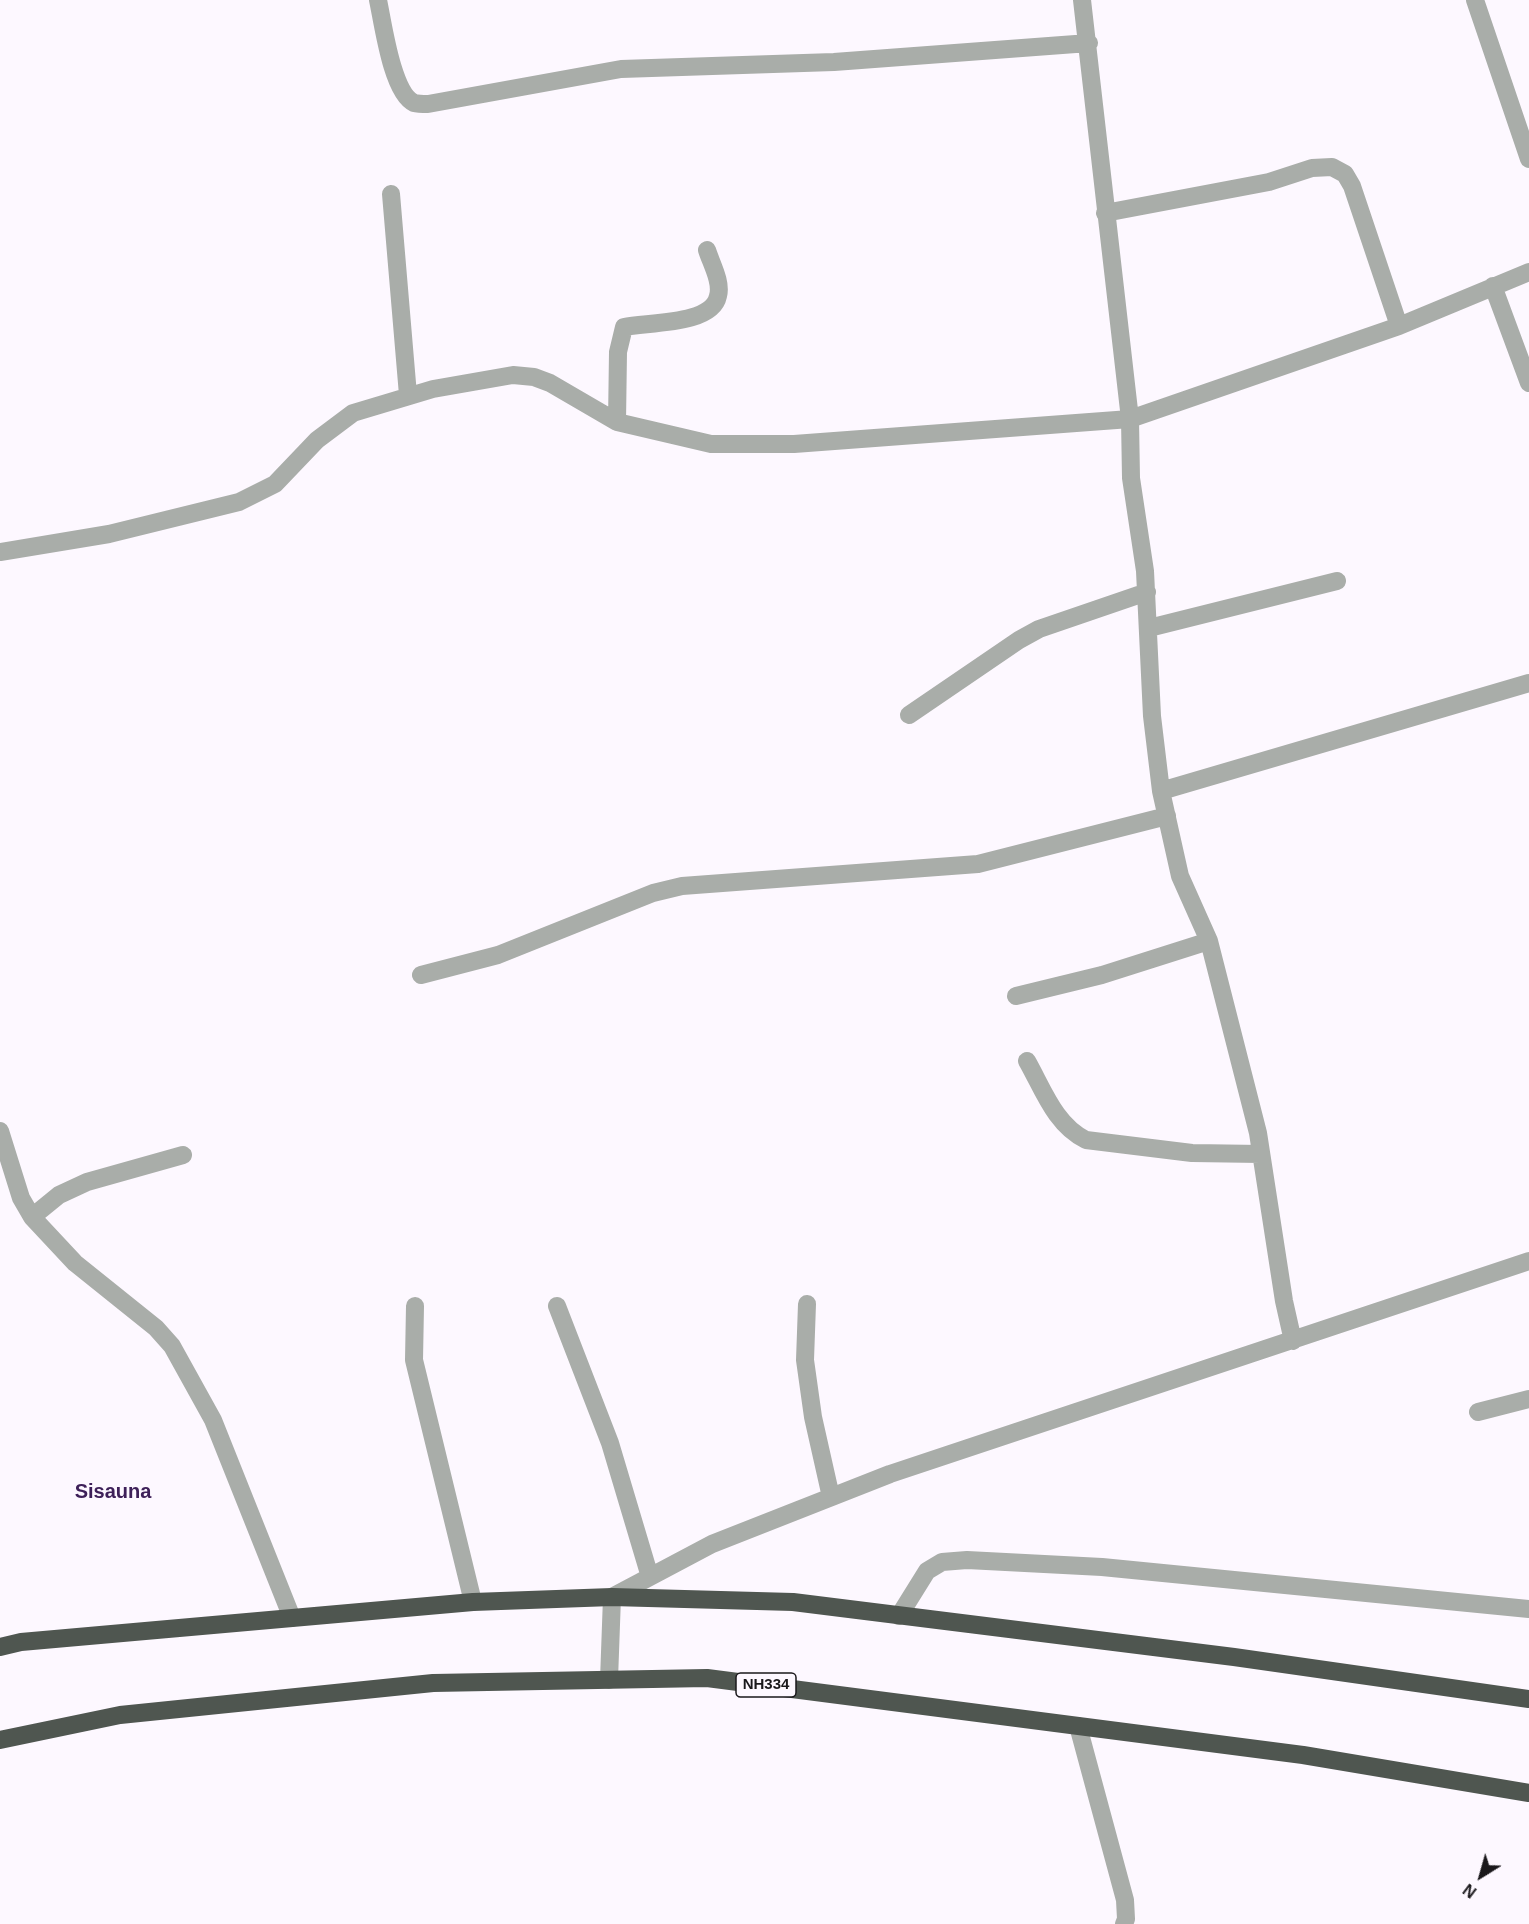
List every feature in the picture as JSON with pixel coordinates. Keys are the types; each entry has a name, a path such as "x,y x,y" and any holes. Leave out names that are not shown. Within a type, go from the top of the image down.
{"highway":[{"path":"0,1647 21,1642 473,1602 612,1597 793,1602 1234,1657 1529,1699"},
{"name":"NH334","path":"0,1740 120,1715 433,1683 707,1678 1303,1755 1529,1793"}],"street":[{"path":"378,0 396,77 404,93 414,103 428,104 621,69 834,62 1089,43"},
{"path":"1082,0 1089,43 1105,213 1130,419 1131,478 1147,592 1152,716 1161,791 1180,876 1209,941 1262,1154 1284,1301 1293,1341"},
{"path":"1475,0 1529,159"},
{"path":"1105,213 1269,182 1312,168 1332,167 1345,174 1352,186 1399,326"},
{"path":"391,194 408,395"},
{"path":"617,422 618,346 624,327 696,318 709,309 718,297 718,283 707,250"},
{"path":"0,552 109,534 239,502 275,484 316,440 353,413 408,395 513,375 534,377 550,383 617,422 688,440 740,444 794,444 1130,419 1399,326 1529,272"},
{"path":"1493,286 1529,383"},
{"path":"1149,628 1337,581"},
{"path":"909,715 1019,640 1039,629 1147,592"},
{"path":"1161,791 1529,683"},
{"path":"420,975 498,955 653,893 682,886 978,864 1167,816"},
{"path":"1016,996 1102,975 1209,941"},
{"path":"1027,1061 1057,1116 1071,1133 1086,1140 1192,1153 1262,1154"},
{"path":"0,1131 21,1198 32,1217 75,1263 133,1308 172,1346 213,1420 292,1618"},
{"path":"32,1217 59,1195 87,1182 183,1155"},
{"path":"609,1680 612,1597 712,1544 890,1474 1529,1261"},
{"path":"807,1304 805,1360 813,1417 831,1497"},
{"path":"415,1306 414,1360 473,1602"},
{"path":"557,1306 610,1443 650,1577"},
{"path":"1478,1412 1529,1399"},
{"path":"899,1616 927,1571 942,1562 967,1560 1102,1566 1529,1609"},
{"path":"1078,1726 1125,1900 1124,1924"}],"district":[{"name":"Sisauna","path":"113,1492"}]}
